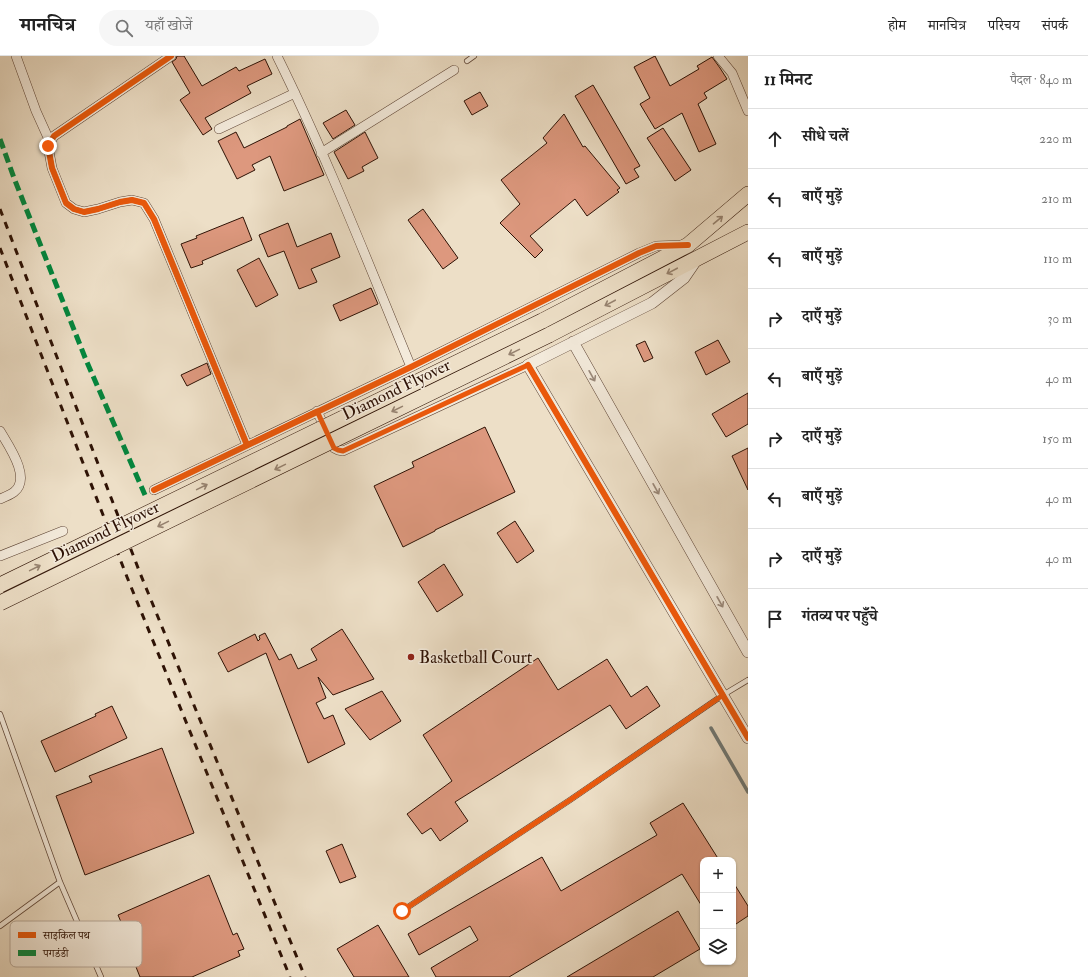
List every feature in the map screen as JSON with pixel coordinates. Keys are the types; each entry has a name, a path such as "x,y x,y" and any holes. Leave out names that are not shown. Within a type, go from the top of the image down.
{"highway":[{"name":"Diamond Flyover","path":"0,586 542,321 688,245 748,194"},
{"name":"Diamond Flyover","path":"0,603 542,339 748,232"}],"street":[{"path":"172,56 54,136 48,146 52,168 66,203 74,209 84,212 132,200 144,203 154,220 247,445"},
{"path":"277,56 295,93 356,234 411,367"},
{"path":"718,56 732,73 748,111"},
{"path":"19,57 36,111 50,142"},
{"path":"321,153 454,70"},
{"path":"219,129 295,93"},
{"path":"154,490 411,367 656,246 688,245"},
{"path":"317,411 334,448 343,451 528,365 652,302 684,278 698,257"},
{"path":"573,342 748,652"},
{"path":"528,365 748,738"},
{"path":"0,431 19,467 21,475 20,482 15,491 0,499"},
{"path":"0,556 63,531"}],"lane":[{"path":"467,61 474,56"},
{"path":"402,911 570,800 723,695 748,680"},
{"path":"0,714 60,882 77,921"},
{"path":"0,926 60,882"},
{"path":"97,967 101,977"}],"building":[{"path":"177,56 184,56 202,86 236,67 239,71 265,59 272,74 247,86 251,93 205,118 212,129 203,135 180,100 190,93 172,62"},
{"path":"655,56 670,86 699,69 697,66 712,57 720,68 727,79 704,93 707,98 698,104 716,144 699,152 682,113 655,129 640,104 650,98 634,67"},
{"path":"593,85 640,166 634,169 639,177 626,184 575,96"},
{"path":"480,92 488,106 472,115 464,101"},
{"path":"346,110 355,125 333,139 323,123"},
{"path":"564,114 583,147 585,146 620,188 617,190 619,192 587,216 575,199 530,236 543,250 535,258 500,223 520,204 501,180 547,143 543,138"},
{"path":"300,119 324,175 284,191 270,156 252,165 255,170 237,179 218,141 236,132 244,148"},
{"path":"663,128 691,170 675,181 647,138"},
{"path":"365,132 378,158 362,167 364,171 348,179 334,152"},
{"path":"423,209 458,258 443,269 408,220"},
{"path":"243,217 252,240 202,261 203,264 191,268 181,244 197,238 196,236"},
{"path":"288,223 297,247 331,233 340,257 311,269 317,282 299,289 284,251 268,257 259,235"},
{"path":"259,258 278,295 256,307 237,270"},
{"path":"371,288 378,304 340,321 333,305"},
{"path":"718,340 730,362 706,375 695,352"},
{"path":"645,341 653,358 644,362 636,345"},
{"path":"207,363 211,374 187,386 181,375"},
{"path":"748,393 748,424 726,437 712,414"},
{"path":"485,427 515,492 403,547 374,486 414,467 412,462"},
{"path":"748,448 748,490 732,456"},
{"path":"515,521 534,551 517,563 497,533"},
{"path":"444,564 463,595 437,612 418,582"},
{"path":"342,629 374,679 333,695 318,677 326,698 316,703 324,719 333,715 345,744 308,763 266,653 228,672 218,653 255,634 258,641 260,639 259,636 265,633 279,660 291,654 298,669 317,660 311,649"},
{"path":"538,658 558,690 607,659 631,697 647,686 660,706 626,729 610,705 455,802 468,821 440,841 431,828 422,834 407,814 452,781 423,735"},
{"path":"382,691 401,721 370,740 345,709"},
{"path":"112,706 127,738 55,772 41,741 96,716 95,714"},
{"path":"162,748 194,833 85,875 56,796 92,782 89,776"},
{"path":"683,803 717,857 700,857 700,903 682,874 509,977 436,977 431,968 478,940 470,926 419,955 408,934 542,857 561,891 657,835 650,823"},
{"path":"342,844 356,877 340,883 326,851"},
{"path":"209,875 233,935 237,933 244,949 238,951 240,956 192,977 140,977 136,967 142,967 142,921 121,921 118,915"},
{"path":"736,887 748,906 748,916 736,924"},
{"path":"678,911 700,949 653,977 567,977"},
{"path":"378,925 409,977 354,977 337,949"}],"waterway":[{"path":"711,728 748,792"}],"railway":[{"path":"0,209 140,573 305,977"},
{"path":"0,248 127,577 290,977"}],"marked path":[{"path":"0,139 86,360 145,495"}],"cycle path":[{"path":"171,56 54,136 48,146 52,168 66,203 74,209 84,212 132,200 144,203 154,219 247,445"},
{"path":"154,490 411,367 639,253 656,246 688,245"},
{"path":"528,365 748,738"}],"place":[{"name":"Basketball Court","path":"411,657"}],"route":[{"path":"48,146 52,168 66,203 74,209 84,212 132,200 144,203 154,220 247,445 317,411 334,448 343,451 528,365 723,695 570,800 402,911"}]}
